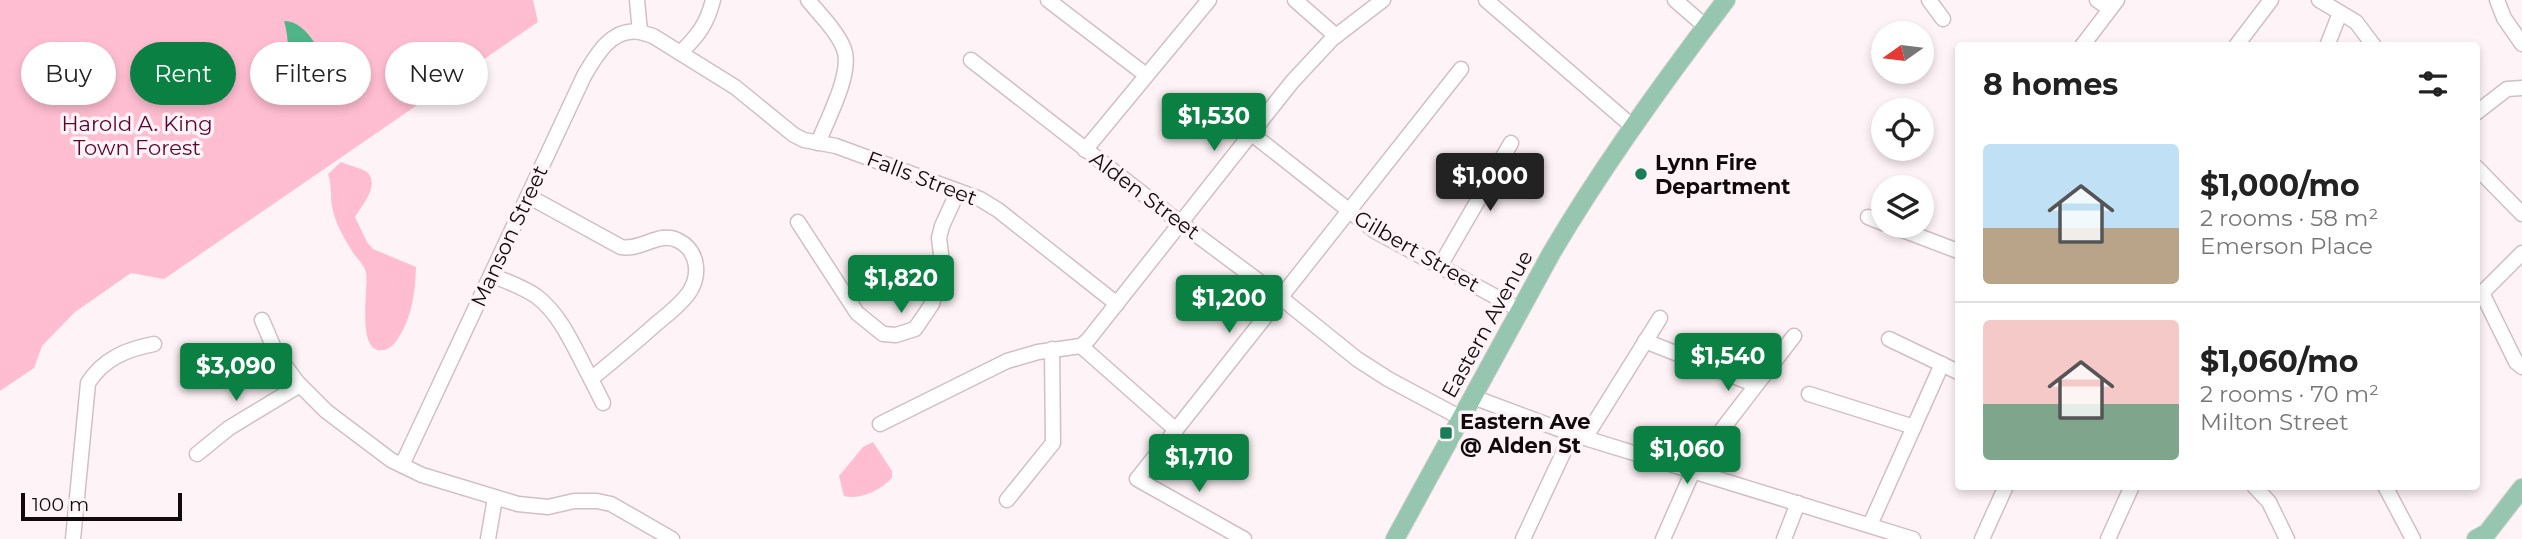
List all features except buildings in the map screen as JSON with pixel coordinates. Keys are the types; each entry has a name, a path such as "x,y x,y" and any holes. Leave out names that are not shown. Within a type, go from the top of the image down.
{"main road":[{"name":"Eastern Avenue","path":"1395,539 1577,209 1632,127 1726,0"},
{"path":"2482,537 2522,488"}],"street":[{"path":"637,0 640,32"},
{"path":"680,53 701,32 713,0"},
{"path":"808,0 839,40 845,54 841,84 818,143"},
{"path":"1048,0 1146,75"},
{"path":"1085,150 1209,0"},
{"path":"1295,0 1336,36"},
{"path":"880,424 1007,361 1052,349 1081,346 1182,224 1292,82 1336,36 1383,0"},
{"path":"1486,0 1632,127"},
{"path":"1675,0 1706,27"},
{"path":"1929,0 1943,19"},
{"path":"2085,42 2113,5 2097,0"},
{"path":"2239,42 2271,0"},
{"path":"2319,0 2356,22 2371,42"},
{"path":"2497,0 2504,18 2522,44"},
{"path":"2329,42 2340,13"},
{"name":"Falls Street","path":"640,32 653,36 747,95 794,135 836,146 980,199 998,210 1117,304"},
{"name":"Manson Street","path":"402,465 578,88 598,53 614,37 623,33 640,32"},
{"name":"Alden Street","path":"971,60 1366,366 1461,418"},
{"path":"1244,539 1136,479 1461,69"},
{"path":"2480,110 2507,89 2520,84"},
{"name":"Gilbert Street","path":"1252,134 1383,236 1520,310"},
{"path":"1440,267 1511,143"},
{"path":"2480,171 2522,214"},
{"path":"798,222 857,313 883,334 896,335 915,329 932,304 939,281 942,226 958,191"},
{"path":"528,196 621,247 637,248 665,238 678,240 692,251 697,271 694,283 676,306 591,379"},
{"path":"1924,238 1955,250"},
{"path":"2522,253 2482,293 2516,362 2522,367"},
{"path":"491,275 523,289 545,303 562,326 603,402"},
{"path":"1524,539 1579,436 1660,318"},
{"path":"262,320 277,355 300,385 351,431 402,465 422,475 534,508 586,499 597,500 672,539"},
{"path":"1663,539 1697,462 1794,336"},
{"path":"1889,339 1955,370"},
{"path":"1645,341 1756,385"},
{"path":"73,539 88,383 99,369 118,354 154,344"},
{"path":"1081,346 1176,430"},
{"path":"1007,500 1053,443 1052,349"},
{"path":"1870,525 1942,364"},
{"path":"197,454 229,428 300,385"},
{"path":"1808,394 1914,427"},
{"path":"1472,397 1579,436 1913,539"},
{"path":"1982,539 2004,490"},
{"path":"2108,539 2130,490"},
{"path":"2258,490 2264,495 2287,539"},
{"path":"2387,490 2413,539"},
{"path":"488,539 495,498"},
{"path":"1784,539 1798,503"}],"green space":[{"name":"Harold A. King Town Forest","path":"0,0 533,0 538,22 488,56 488,42 385,42 385,105 417,105 164,279 131,273 75,312 42,346 34,368 0,391"},
{"path":"341,162 367,172 371,177 369,194 355,217 367,242 373,249 416,267 414,296 406,323 395,343 384,350 375,349 369,342 365,319 365,270 343,235 333,212 328,174"},
{"path":"873,442 892,471 892,478 870,493 857,497 844,496 839,476 863,447"}],"shaded area":[{"path":"284,21 301,27 315,42 288,42"}],"place":[{"name":"Lynn Fire Department","path":"1641,174"},
{"name":"Eastern Ave @ Alden St","path":"1446,433"}]}
